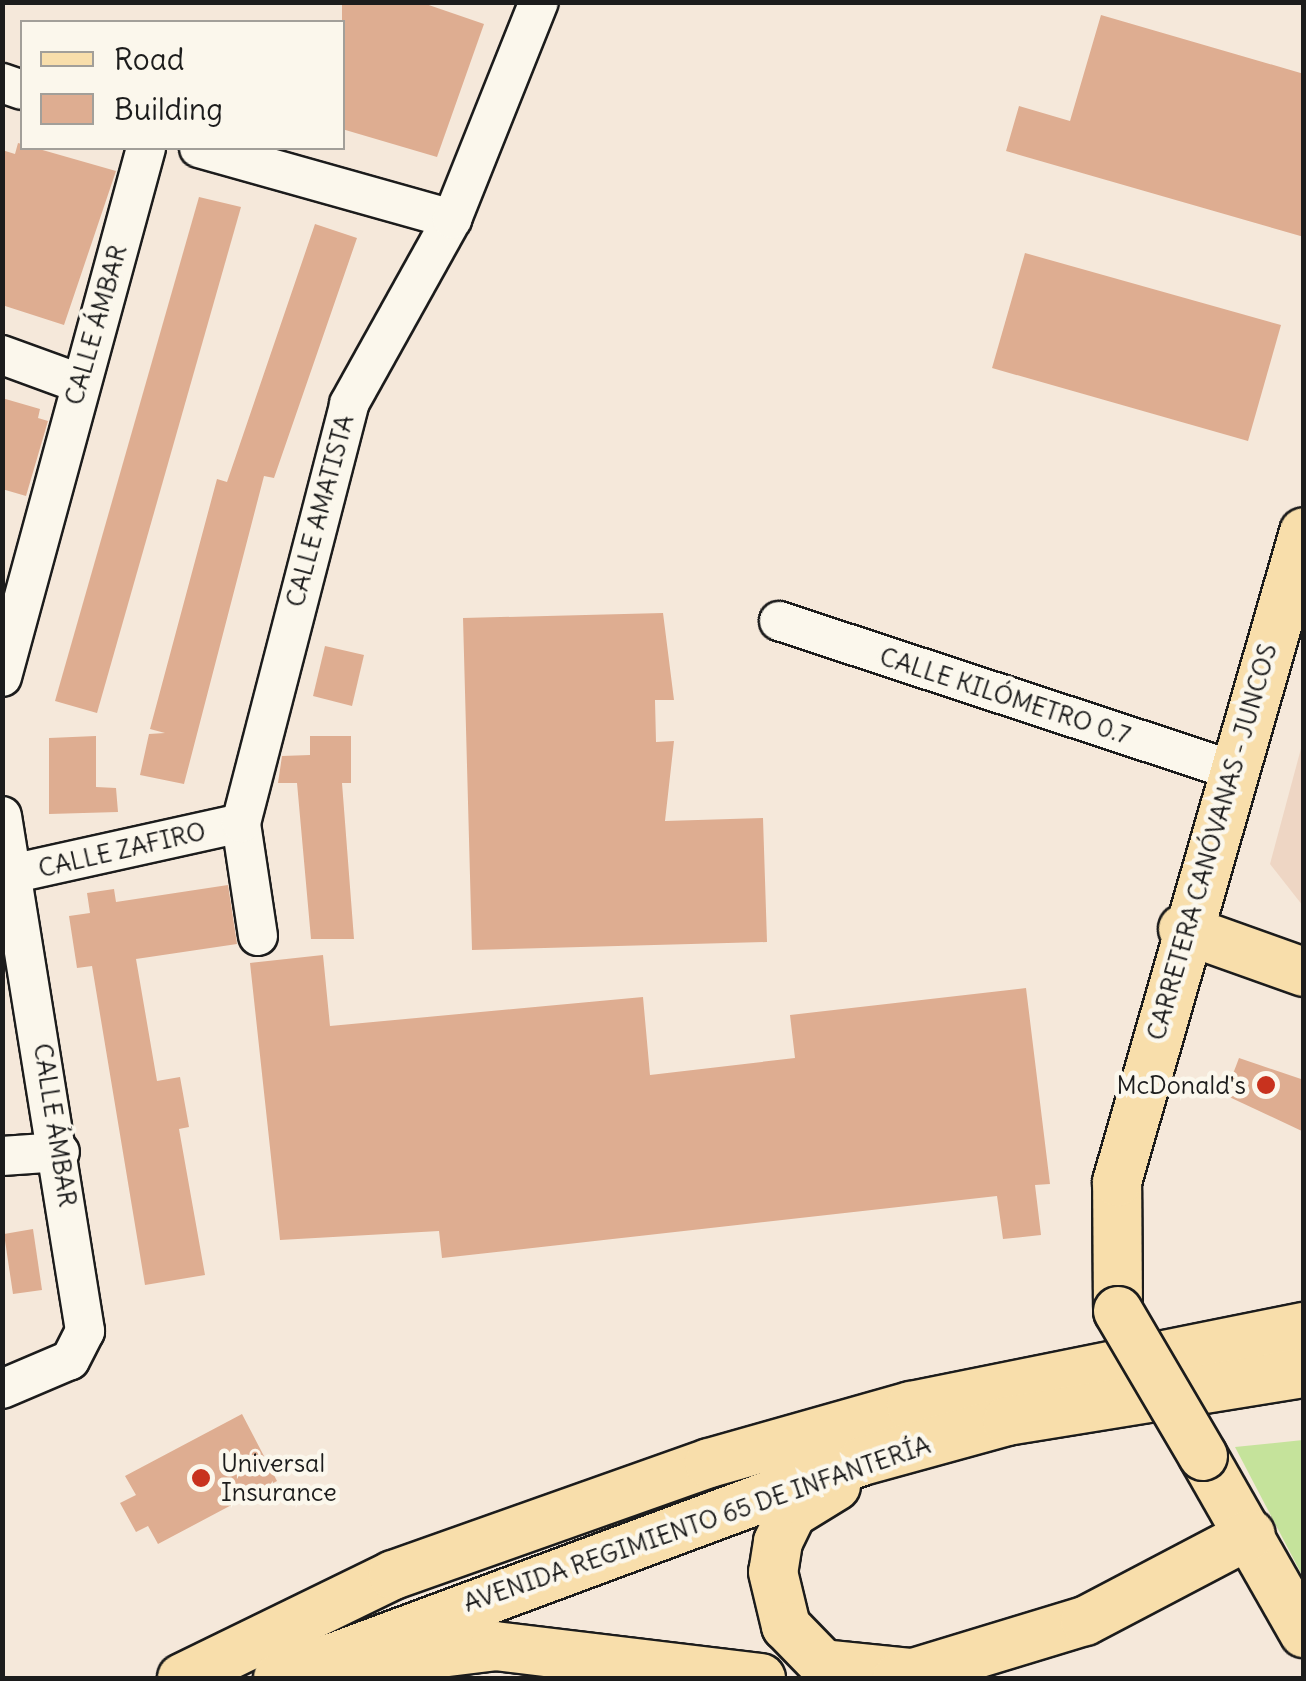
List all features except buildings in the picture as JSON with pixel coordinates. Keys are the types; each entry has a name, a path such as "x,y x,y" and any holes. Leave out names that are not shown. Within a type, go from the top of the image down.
{"main road":[{"name":"CARRETERA CANÓVANAS - JUNCOS","path":"1304,532 1183,929 1116,1182 1118,1311 1251,1534 1304,1633"},
{"path":"1183,929 1304,972"},
{"name":"AVENIDA REGIMIENTO 65 DE INFANTERÍA","path":"182,1678 393,1576 709,1463 911,1406 1304,1327"},
{"name":"AVENIDA REGIMIENTO 65 DE INFANTERÍA","path":"284,1675 862,1461 1008,1421 1304,1373"},
{"path":"862,1461 792,1513 775,1557 777,1604 802,1650 823,1664 908,1676 1085,1622 1251,1534"},
{"path":"284,1675 495,1646 761,1678"}],"street":[{"name":"CALLE AMATISTA","path":"258,936 242,822 349,404 452,219 539,2"},
{"name":"CALLE ÁMBAR","path":"2,677 6,632 145,150"},
{"path":"206,150 452,219"},
{"path":"2,356 78,383"},
{"name":"CALLE KILÓMETRO 0.7","path":"779,621 1231,770"},
{"name":"CALLE ÁMBAR","path":"2,816 8,875 60,1152 86,1331 70,1360 2,1388"},
{"name":"CALLE ZAFIRO","path":"8,875 242,822"},
{"path":"2,1156 60,1152"}],"shaded area":[{"path":"1303,741 1304,906 1270,864"}],"green space":[{"path":"1304,1440 1303,1577 1235,1447"}],"place":[{"name":"McDonald's","path":"1266,1085"},
{"name":"Universal Insurance","path":"201,1478"}]}
